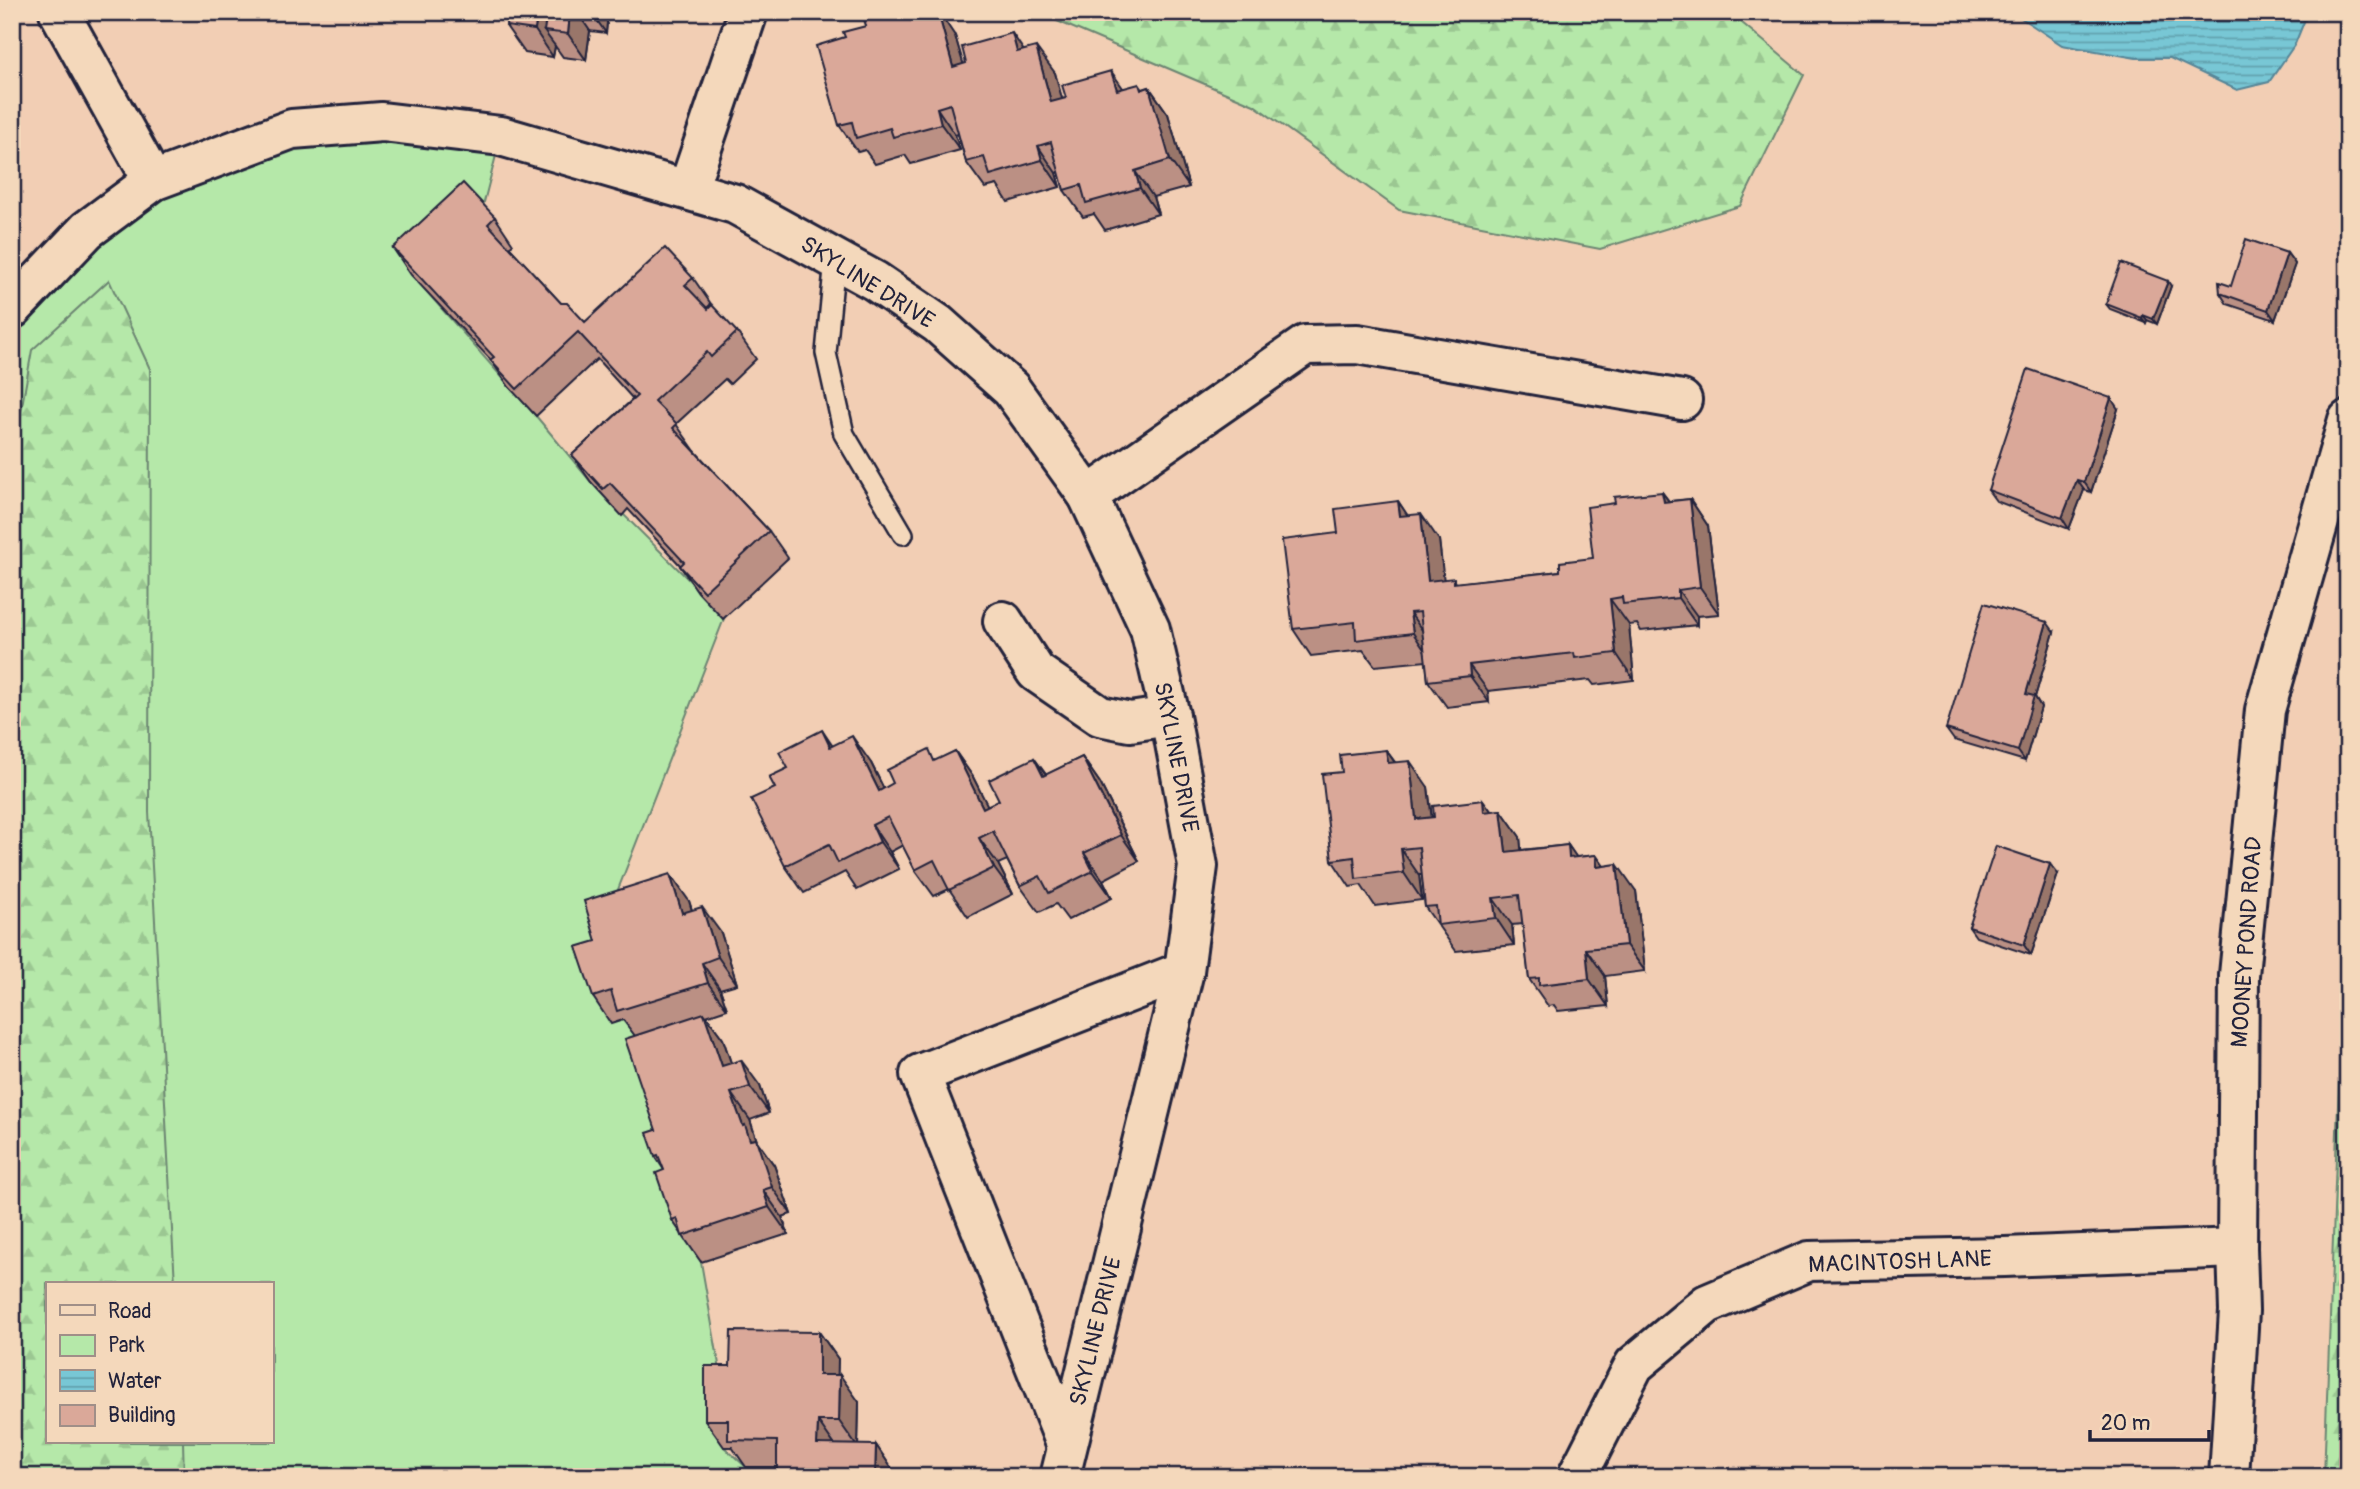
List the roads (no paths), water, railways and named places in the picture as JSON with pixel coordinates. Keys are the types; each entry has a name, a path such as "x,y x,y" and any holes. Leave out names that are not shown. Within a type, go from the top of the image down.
{"street":[{"path":"60,12 153,181"},
{"path":"688,189 748,12"},
{"name":"SKYLINE DRIVE","path":"12,309 87,230 153,181 292,128 382,122 501,136 735,204 874,281 938,324 1011,389 1088,496 1150,629 1170,716 1198,866 1184,971 1063,1461"},
{"path":"1088,496 1305,345 1357,344 1682,400"},
{"name":"MOONEY POND ROAD","path":"2229,1477 2239,1311 2239,975 2265,710 2348,420"},
{"path":"1003,621 1036,672 1100,716 1130,722 1170,716"},
{"path":"1063,1461 920,1074 1184,971"},
{"name":"MACINTOSH LANE","path":"1577,1477 1634,1365 1707,1304 1809,1261 2237,1248"}],"lane":[{"path":"835,259 826,353 844,434 903,534"}],"water":[{"path":"2012,12 2308,12 2295,44 2269,82 2237,90 2170,58 2136,58 2062,45"}]}
